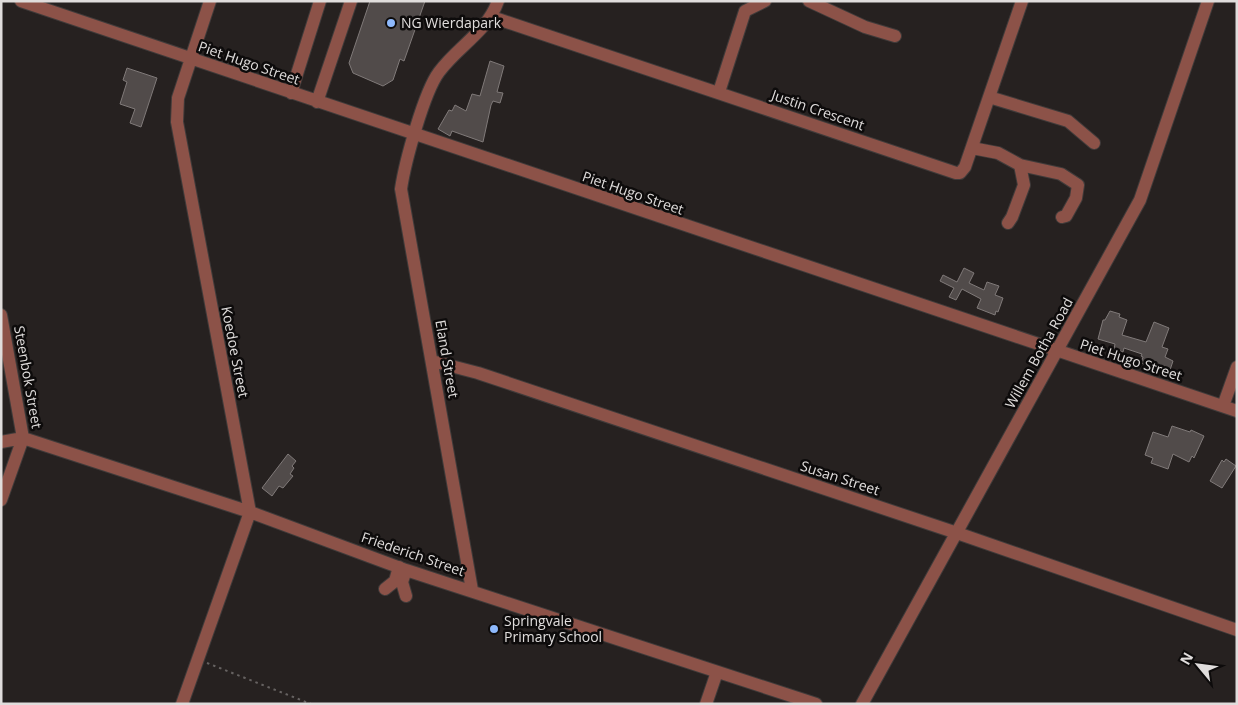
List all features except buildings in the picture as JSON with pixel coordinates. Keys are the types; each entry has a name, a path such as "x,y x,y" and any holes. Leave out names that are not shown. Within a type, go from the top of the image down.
{"street":[{"name":"Piet Hugo Street","path":"21,1 1237,411"},
{"name":"Koedoe Street","path":"210,1 177,104 177,128 250,512"},
{"path":"291,93 320,1"},
{"path":"317,102 351,1"},
{"path":"492,17 498,1"},
{"path":"719,92 742,6 765,1"},
{"path":"809,1 865,27 894,36"},
{"name":"Justin Crescent","path":"492,17 960,173 965,167 972,148 1022,1"},
{"name":"Willem Botha Road","path":"862,704 1140,200 1208,1"},
{"name":"Eland Street","path":"472,590 402,193 414,135 438,73 492,17"},
{"path":"989,97 1068,121 1094,144"},
{"path":"972,148 998,153 1020,165 1061,174 1078,185 1076,198 1066,216 1062,217"},
{"path":"1008,223 1012,218 1024,185 1020,165"},
{"name":"Steenbok Street","path":"1,315 23,438 2,494"},
{"name":"Susan Street","path":"432,361 478,373 958,533 1237,630"},
{"path":"1223,406 1237,367"},
{"name":"Friederich Street","path":"1,442 23,438 250,512 403,568 816,704"},
{"path":"182,704 250,512"},
{"path":"385,589 395,580 403,568"},
{"path":"403,568 402,582 406,596"},
{"path":"706,704 717,672"}],"path":[{"path":"198,660 311,704"}],"place":[{"name":"NG Wierdapark","path":"391,23"},
{"name":"Springvale Primary School","path":"494,629"}]}
